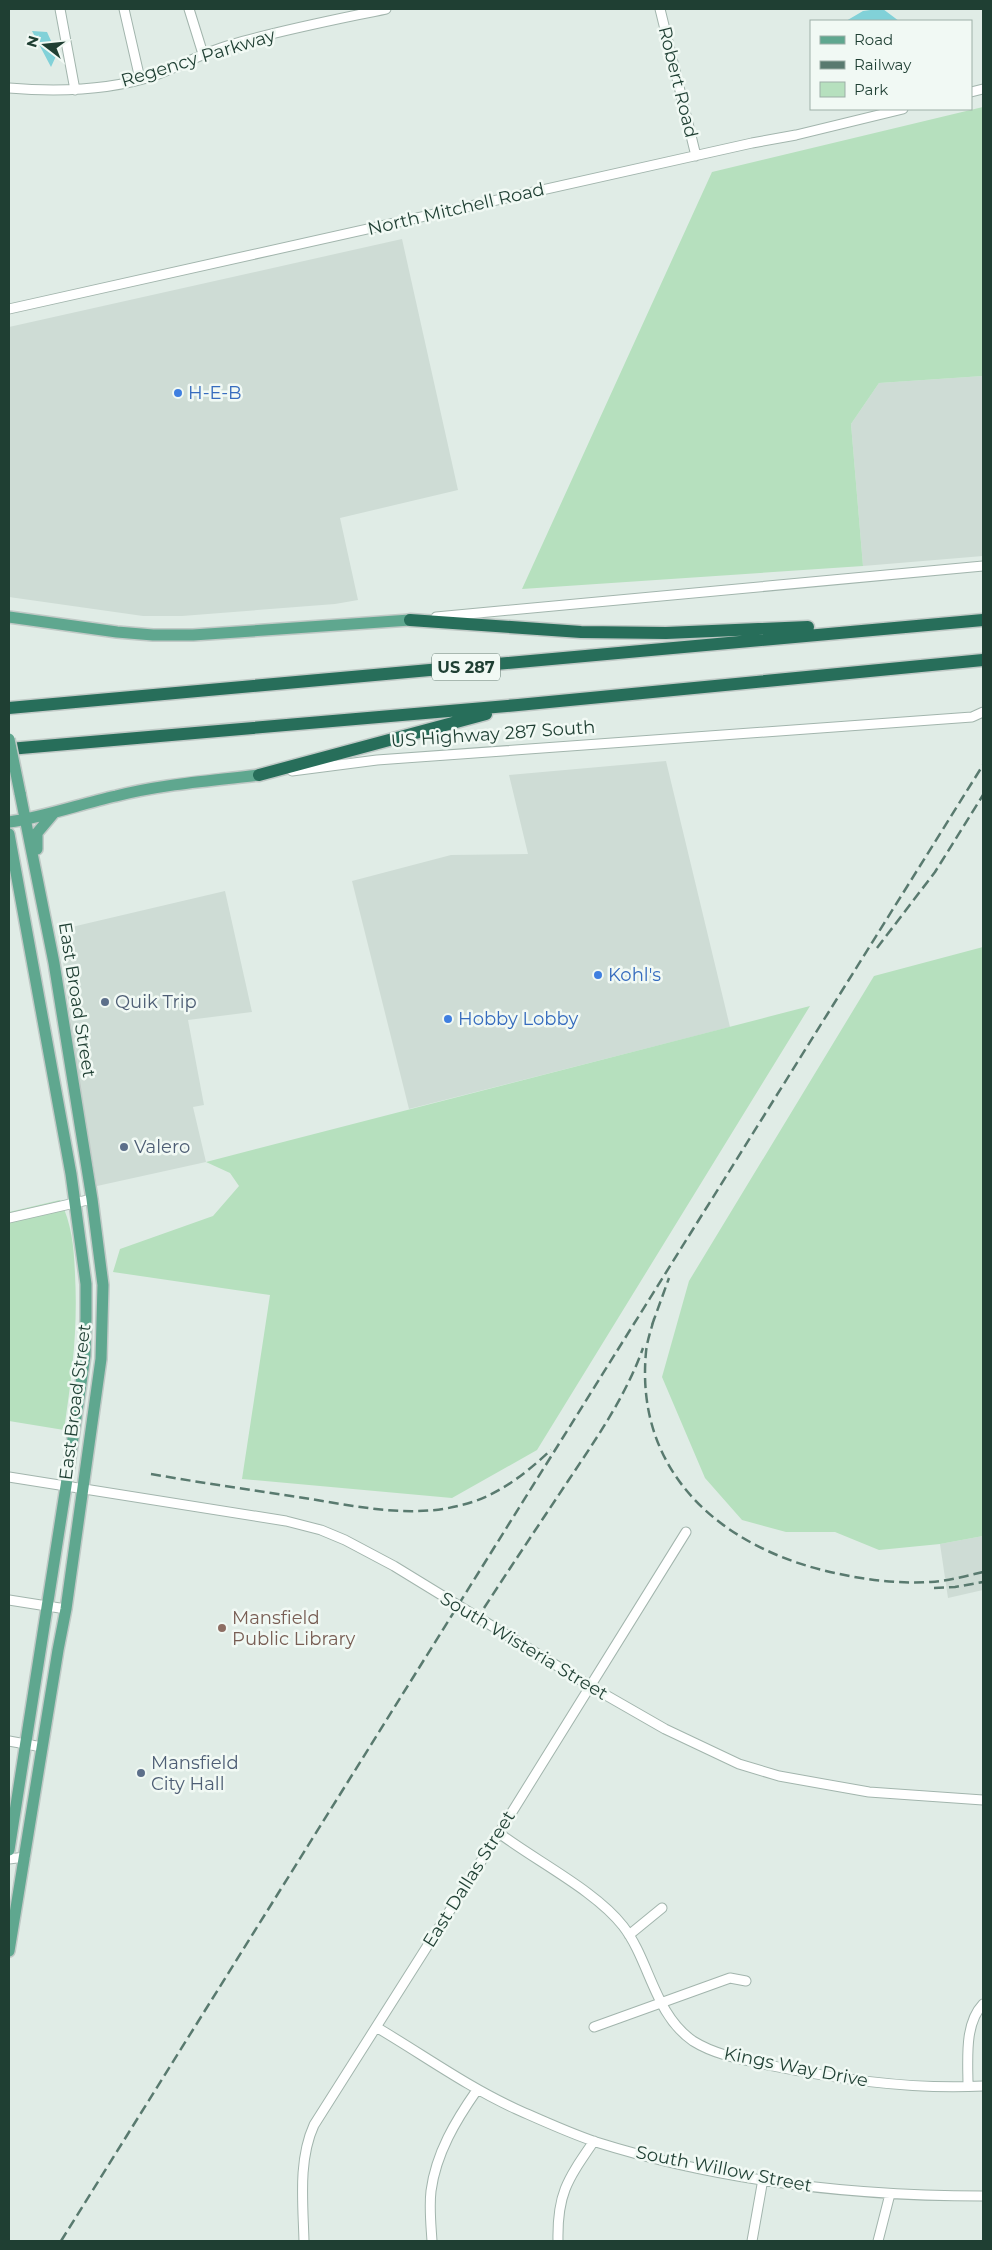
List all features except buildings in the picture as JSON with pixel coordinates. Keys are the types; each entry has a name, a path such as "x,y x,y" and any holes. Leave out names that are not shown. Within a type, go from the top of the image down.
{"highway":[{"path":"410,620 581,632 666,633 819,626 886,620 920,624"},
{"name":"US 287","path":"9,708 920,624 983,620"},
{"path":"9,749 518,706 979,660"},
{"path":"259,775 518,706"}],"main road":[{"path":"10,617 117,632 153,635 210,634 410,620"},
{"name":"East Broad Street","path":"9,740 54,963 92,1199 103,1285 101,1359 66,1609 9,1951"},
{"name":"US Highway 287 South","path":"9,822 25,820 117,795 153,788 259,775"},
{"path":"36,868 37,833 46,820 56,812"},
{"name":"East Broad Street","path":"9,834 76,1202 86,1284 85,1356 9,1850"},
{"path":"33,966 54,963"},
{"path":"61,1116 78,1112"},
{"path":"86,1284 103,1285"},
{"path":"85,1356 101,1359"}],"street":[{"path":"60,9 75,90"},
{"path":"124,9 140,79"},
{"path":"190,9 203,54"},
{"name":"Regency Parkway","path":"9,88 46,91 75,90 140,79 156,75 203,54 230,45 386,9"},
{"name":"Robert Road","path":"660,9 696,156"},
{"name":"North Mitchell Road","path":"9,308 796,135 899,110"},
{"path":"410,620 983,566"},
{"name":"US Highway 287 South","path":"259,775 377,760 972,717 983,712"},
{"path":"9,1218 92,1199"},
{"name":"South Wisteria Street","path":"9,1477 286,1521 321,1530 346,1540 394,1566 590,1686 694,1744 739,1764 779,1776 870,1792 983,1800"},
{"name":"East Dallas Street","path":"304,2241 304,2156 307,2141 314,2125 499,1833 686,1532"},
{"path":"9,1600 66,1609"},
{"path":"9,1741 42,1746"},
{"name":"Kings Way Drive","path":"499,1833 610,1911 635,1944 660,2002 676,2025 693,2040 714,2051 744,2060 811,2073 894,2084 983,2086"},
{"path":"9,1860 24,1862"},
{"path":"629,1936 662,1908"},
{"path":"594,2027 730,1978 746,1980"},
{"path":"968,2086 969,2042 972,2024 976,2012 983,2004"},
{"name":"South Willow Street","path":"376,2026 477,2090 594,2141 690,2166 763,2180 819,2188 918,2196 983,2196"},
{"path":"432,2241 431,2190 444,2145 455,2122 477,2090"},
{"path":"558,2241 560,2206 566,2182 594,2141"},
{"path":"752,2241 763,2180"},
{"path":"878,2241 890,2194"}],"shaded area":[{"path":"402,239 458,490 340,518 358,600 335,604 182,616 143,616 9,597 9,327"},
{"path":"983,376 983,556 863,566 851,424 879,383"},
{"path":"666,761 730,1027 409,1109 352,881 451,855 528,854 509,775"},
{"path":"225,891 252,1012 188,1020 204,1105 193,1107 206,1162 97,1186 79,1085 59,930"},
{"path":"983,1536 983,1590 948,1598 940,1544"}],"green space":[{"path":"983,107 983,376 879,383 851,424 863,566 522,589 712,172"},
{"path":"983,947 983,1536 940,1544 879,1550 835,1532 786,1532 742,1520 705,1478 662,1377 689,1281 874,976"},
{"path":"810,1006 537,1450 452,1498 242,1479 270,1295 113,1272 120,1249 213,1216 239,1186 230,1173 206,1162"},
{"path":"60,1200 72,1236 76,1295 74,1352 64,1430 9,1421 9,1212"}],"water":[{"path":"883,9 898,20 848,20 863,11"},
{"path":"32,31 47,32 57,54 51,67"}],"railway":[{"path":"61,2241 983,765"},
{"path":"877,948 935,872 983,795"},
{"path":"652,1325 669,1278"},
{"path":"654,1319 646,1352 646,1394 654,1432 669,1465 690,1495 717,1520 748,1541 784,1558 849,1576 876,1580 931,1582 983,1572"},
{"path":"484,1608 610,1417 628,1383 643,1348"},
{"path":"151,1474 383,1510 423,1511 462,1505 487,1496 521,1476 551,1450"},
{"path":"934,1588 955,1587 983,1582"}],"place":[{"name":"H-E-B","path":"178,393"},
{"name":"Kohl's","path":"598,975"},
{"name":"Quik Trip","path":"105,1002"},
{"name":"Hobby Lobby","path":"448,1019"},
{"name":"Valero","path":"124,1147"},
{"name":"Mansfield Public Library","path":"222,1628"},
{"name":"Mansfield City Hall","path":"141,1773"}]}
